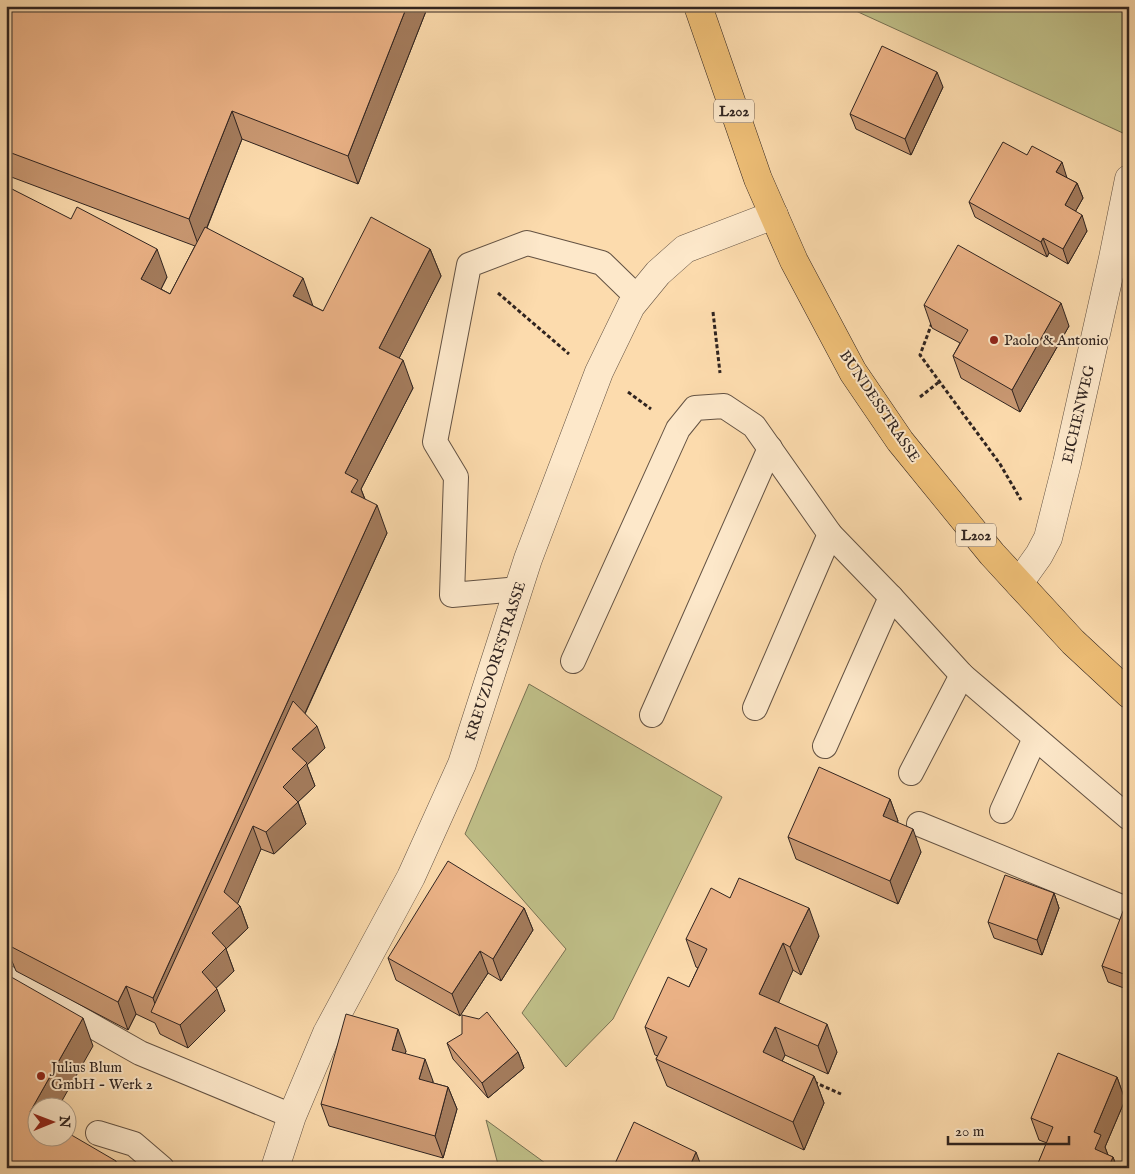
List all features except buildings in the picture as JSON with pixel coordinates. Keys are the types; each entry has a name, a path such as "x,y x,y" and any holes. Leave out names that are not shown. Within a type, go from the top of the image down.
{"main road":[{"name":"BUNDESSTRASSE","path":"698,6 758,179 794,261 853,372 900,440 992,554 1073,642 1129,694"}],"street":[{"name":"EICHENWEG","path":"1019,583 1039,555 1048,538 1067,463 1129,179"},
{"name":"KREUZDORFSTRASSE","path":"275,1168 292,1116 327,1033 410,877 462,764 528,559 599,372 631,306 658,273 685,249 774,215"}],"lane":[{"path":"518,589 452,595 456,477 435,442 468,267 527,243 602,263 638,298"},
{"path":"572,661 678,429 695,408 724,406 754,426 830,534 962,675 1129,818"},
{"path":"652,715 770,448"},
{"path":"755,708 830,534"},
{"path":"825,746 891,597"},
{"path":"911,774 962,675"},
{"path":"1002,811 1035,738"},
{"path":"919,824 1129,910"},
{"path":"6,977 140,1052 292,1116"},
{"path":"98,1133 134,1144 162,1168"}],"path":[{"path":"468,267 575,360"},
{"path":"712,312 724,406"},
{"path":"933,322 920,355 1000,464 1022,502"},
{"path":"920,397 939,382"},
{"path":"807,1079 841,1094"}],"green space":[{"path":"845,6 1129,6 1129,117 1125,134"},
{"path":"529,684 722,797 613,1019 566,1067 522,1013 566,949 465,834"},
{"path":"486,1120 552,1168 499,1168"}],"place":[{"name":"Paolo & Antonio","path":"994,340"},
{"name":"Julius Blum GmbH - Werk 2","path":"41,1076"}]}
